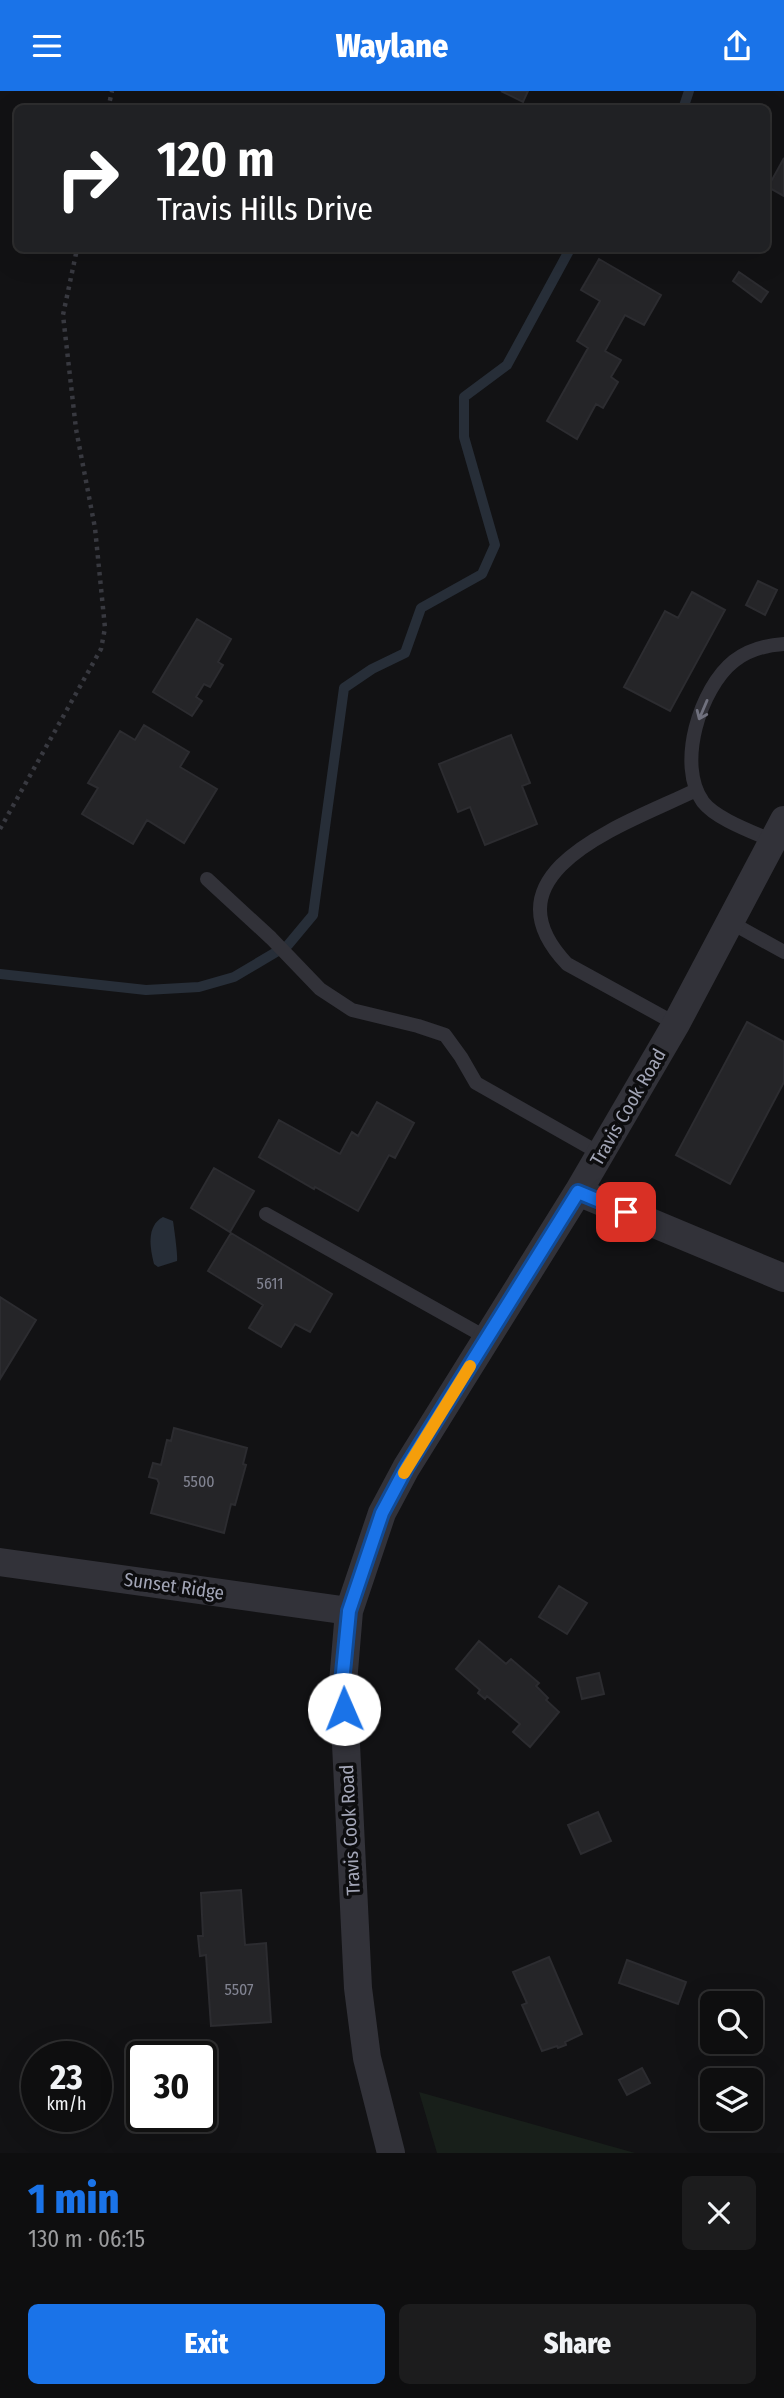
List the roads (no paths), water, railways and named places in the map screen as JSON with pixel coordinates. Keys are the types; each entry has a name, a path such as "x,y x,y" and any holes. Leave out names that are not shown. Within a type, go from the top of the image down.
{"street":[{"name":"Travis Cook Road","path":"391,2153 368,2058 358,1988 342,1683 349,1611 382,1513 406,1468 601,1154 676,1024 778,831"},
{"path":"578,1192 784,1278"},
{"name":"Sunset Ridge","path":"0,1562 349,1611"}],"lane":[{"path":"778,831 715,813 704,804 696,790 691,765 700,713 716,683 734,662 768,645 784,644"},
{"path":"676,1024 567,964 557,954 545,931 539,900 545,883 552,874 582,848 696,790"},
{"path":"207,879 271,938 320,989 352,1010 445,1035 476,1083 601,1154"},
{"path":"730,922 784,952"},
{"path":"267,1214 487,1338"}],"waterway":[{"path":"684,105 689,91"},
{"path":"0,974 146,990 199,987 234,977 288,945 313,915 344,688 372,669 405,653 421,608 482,574 495,545 464,437 464,397 507,365 568,252"}]}
